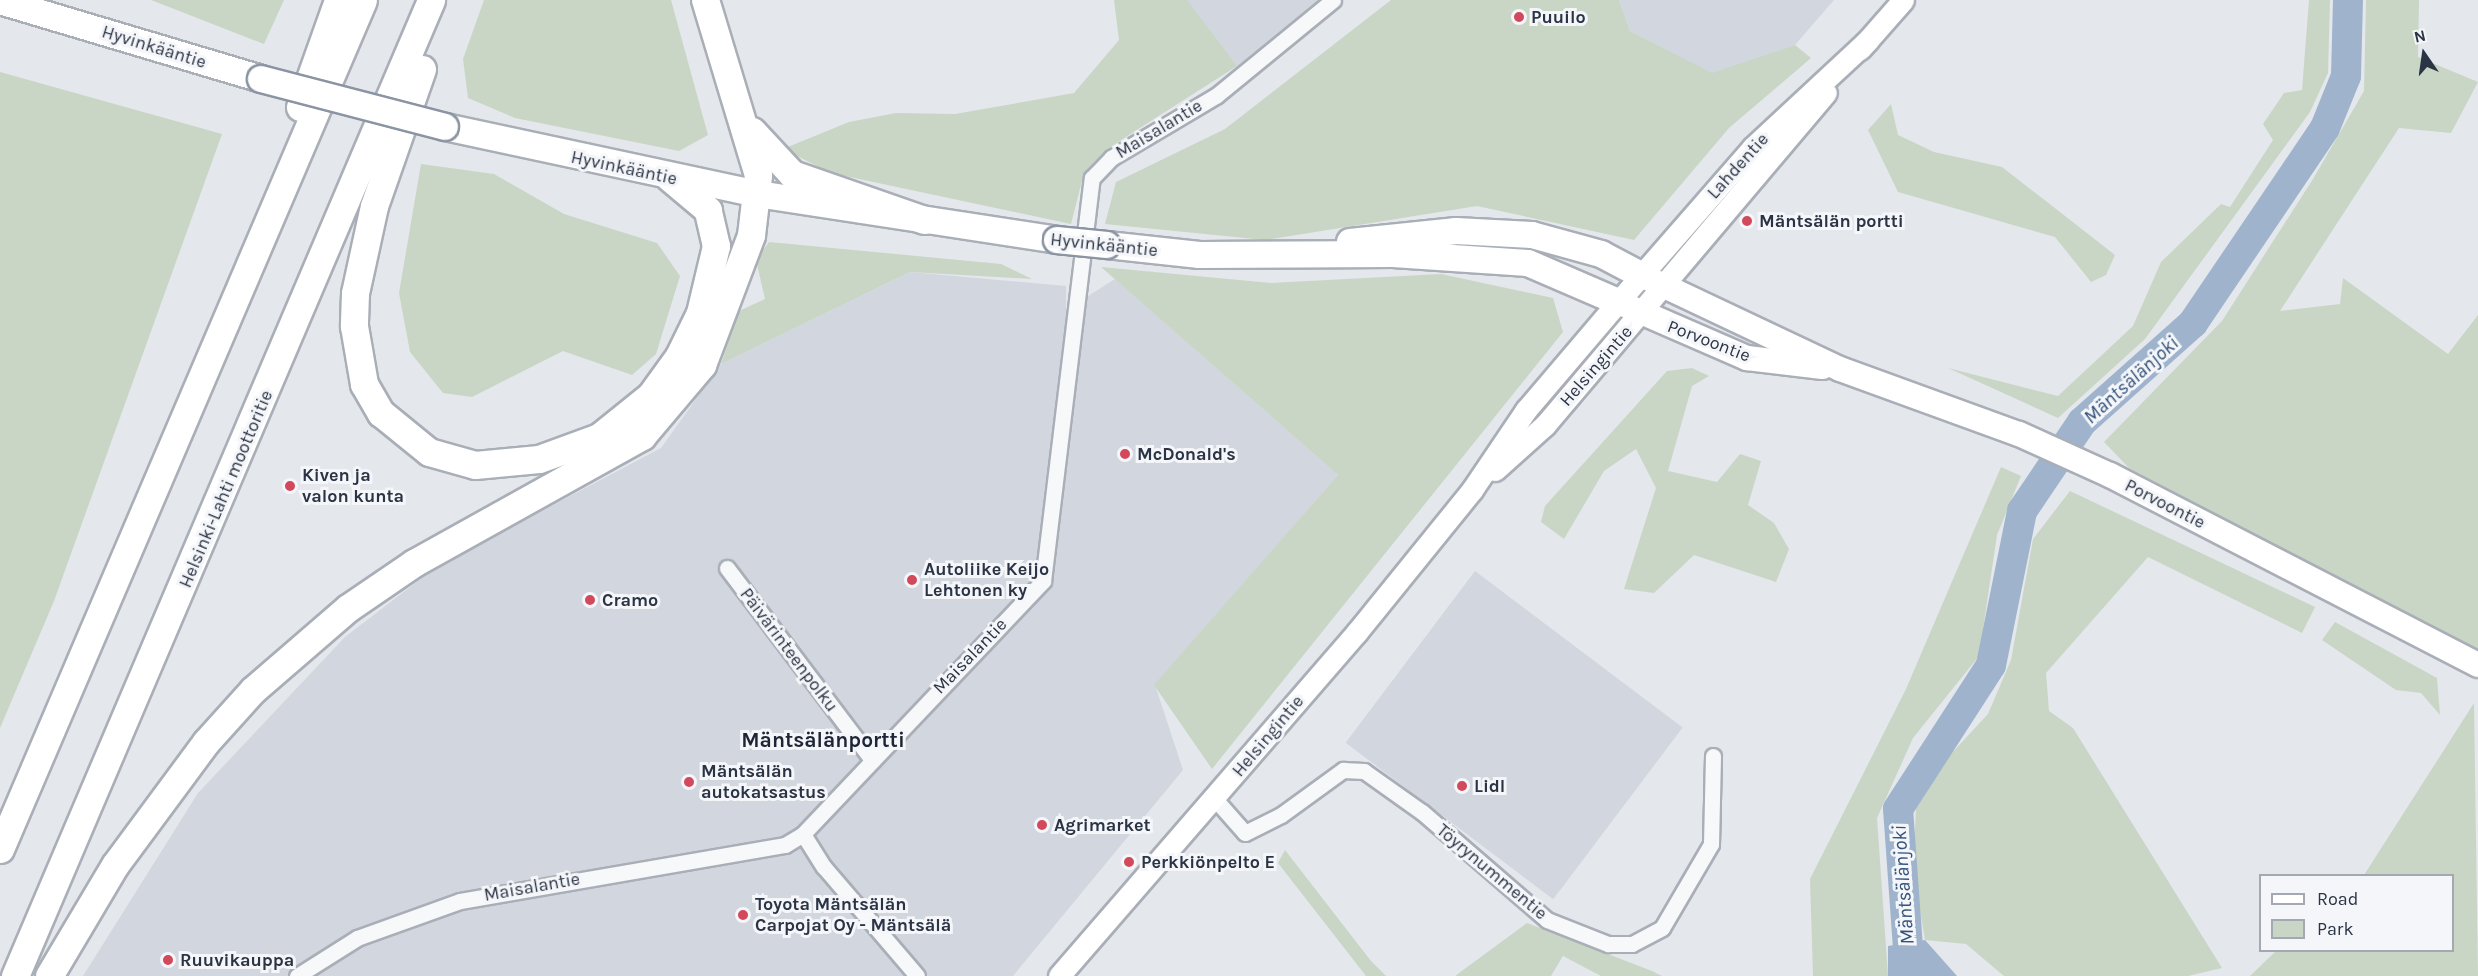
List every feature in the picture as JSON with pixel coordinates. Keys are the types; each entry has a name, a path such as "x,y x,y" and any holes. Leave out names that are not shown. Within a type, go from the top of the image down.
{"highway":[{"path":"192,401 338,0"},
{"path":"0,849 363,0"},
{"name":"Helsinki-Lahti moottoritie","path":"15,976 431,0"},
{"path":"445,0 374,206 355,292 356,354 364,384 400,432 450,459 507,465 571,450 599,437 651,395 679,356 700,313 716,246 708,210 669,177"},
{"path":"49,976 115,865 165,795 245,698 297,649 414,563 609,457 664,416 702,365 751,235 758,194 755,159 705,0"},
{"name":"Hyvinkääntie","path":"0,1 261,79 445,127 669,177 758,194 1057,240 1107,245 1264,256 1393,254 1528,263 1618,302"},
{"path":"738,104 758,142 792,174 924,220"},
{"name":"Hyvinkääntie","path":"1264,256 1456,231 1532,235 1601,255 1652,281"}],"main road":[{"name":"Lahdentie","path":"1641,314 1652,281 1753,147 1868,40 1903,0"},
{"name":"Lahdentie","path":"1618,302 1652,281"},
{"name":"Porvoontie","path":"1652,281 1840,369 2019,434 2110,475 2478,665"},
{"name":"Porvoontie","path":"1618,302 1641,314 1747,358 1840,369"},
{"name":"Helsingintie","path":"1059,976 1215,799 1472,490 1526,410 1618,302"},
{"name":"Helsingintie","path":"1472,490 1545,425 1641,314"}],"street":[{"name":"Maisalantie","path":"297,976 357,938 460,901 785,845 803,834 1043,580 1092,178 1111,158 1217,95 1333,0"},
{"name":"Päivärinteenpolku","path":"727,568 872,760"},
{"name":"Töyrynummentie","path":"1215,799 1245,832 1281,815 1343,770 1364,771 1422,812 1547,920 1608,945 1632,944 1662,928 1711,844 1713,756"},
{"path":"803,834 824,867 918,976"}],"shaded area":[{"path":"1183,0 1318,0 1237,66"},
{"path":"1619,0 1834,0 1795,45 1712,74 1630,31"},
{"path":"910,272 1066,286 1066,310 1115,279 1338,475 1155,685 1183,770 1013,976 83,976 198,793 345,637 436,567 661,448 721,364"},
{"path":"1475,571 1683,727 1553,899 1346,743"}],"green space":[{"path":"151,0 284,0 264,44"},
{"path":"484,0 671,0 708,135 679,151 515,118 468,98 463,59"},
{"path":"1114,0 1187,0 1237,66 1107,149 1084,173 1071,224 831,173 783,149 849,122 896,113 955,114 1074,93 1119,40"},
{"path":"1391,0 1619,0 1630,31 1712,73 1795,45 1811,58 1729,128 1634,240 1477,206 1265,240 1105,224 1116,182 1225,129"},
{"path":"2309,0 2330,0 2328,73 2310,112 2145,339 2058,418 1948,368 2058,396 2133,326 2161,262 2221,204 2230,207 2273,140 2263,124 2284,93 2302,90"},
{"path":"2366,0 2419,0 2418,57 2478,82 2451,133 2399,128 2280,311 2340,304 2343,278 2448,354 2478,315 2478,652 2129,468 2104,442 2222,321 2313,179 2364,91"},
{"path":"0,72 222,134 54,601 0,728"},
{"path":"1891,104 1898,135 1934,152 2002,167 2115,255 2106,275 2091,282 2055,237 1898,192 1868,130"},
{"path":"421,164 494,174 564,214 657,243 680,276 656,354 632,375 563,351 472,397 443,393 410,352 399,293"},
{"path":"769,242 1001,264 1032,279 910,272 721,364 739,311 765,299 756,260"},
{"path":"1101,267 1271,283 1441,274 1553,298 1563,332 1212,769 1154,685 1338,475"},
{"path":"1692,368 1709,376 1692,386 1668,471 1717,482 1740,454 1761,461 1748,505 1774,523 1789,549 1776,582 1694,555 1654,593 1624,589 1656,488 1636,449 1604,471 1564,539 1541,522 1545,506 1667,371"},
{"path":"2001,467 2021,476 1997,535 1979,656 1913,738 1877,818 1888,976 1813,976 1810,879 1906,689"},
{"path":"2070,491 2315,607 2302,633 2148,557 2046,673 2049,711 2073,728 2222,968 2188,976 2004,976 1966,944 1925,940 1913,869 1916,809 1949,756 1988,714 2011,660 2033,539"},
{"path":"2335,622 2437,678 2440,715 2421,693 2396,690 2322,640"},
{"path":"2474,703 2478,976 2250,976 2275,952 2454,952 2454,874 2365,874"},
{"path":"1285,850 1371,961 1386,976 1366,976 1278,863"},
{"path":"1527,923 1662,976 1601,976 1563,956 1551,976 1455,976"}],"water":[{"path":"1925,940 1957,976 1888,976 1888,946"}],"waterway":[{"name":"Mäntsälänjoki","path":"1910,976 1898,809 1991,665 2022,511 2082,422 2193,323 2325,128 2346,76 2348,0"}],"place":[{"name":"Puuilo","path":"1519,17"},
{"name":"Mäntsälän portti","path":"1747,221"},
{"name":"McDonald's","path":"1125,454"},
{"name":"Kiven ja valon kunta","path":"290,486"},
{"name":"Autoliike Keijo Lehtonen ky","path":"912,580"},
{"name":"Cramo","path":"590,600"},
{"name":"Mäntsälän autokatsastus","path":"689,782"},
{"name":"Lidl","path":"1462,786"},
{"name":"Agrimarket","path":"1042,825"},
{"name":"Perkkiönpelto E","path":"1129,862"},
{"name":"Toyota Mäntsälän Carpojat Oy - Mäntsälä","path":"743,915"},
{"name":"Ruuvikauppa","path":"168,960"}],"district":[{"name":"Mäntsälänportti","path":"823,740"}]}
